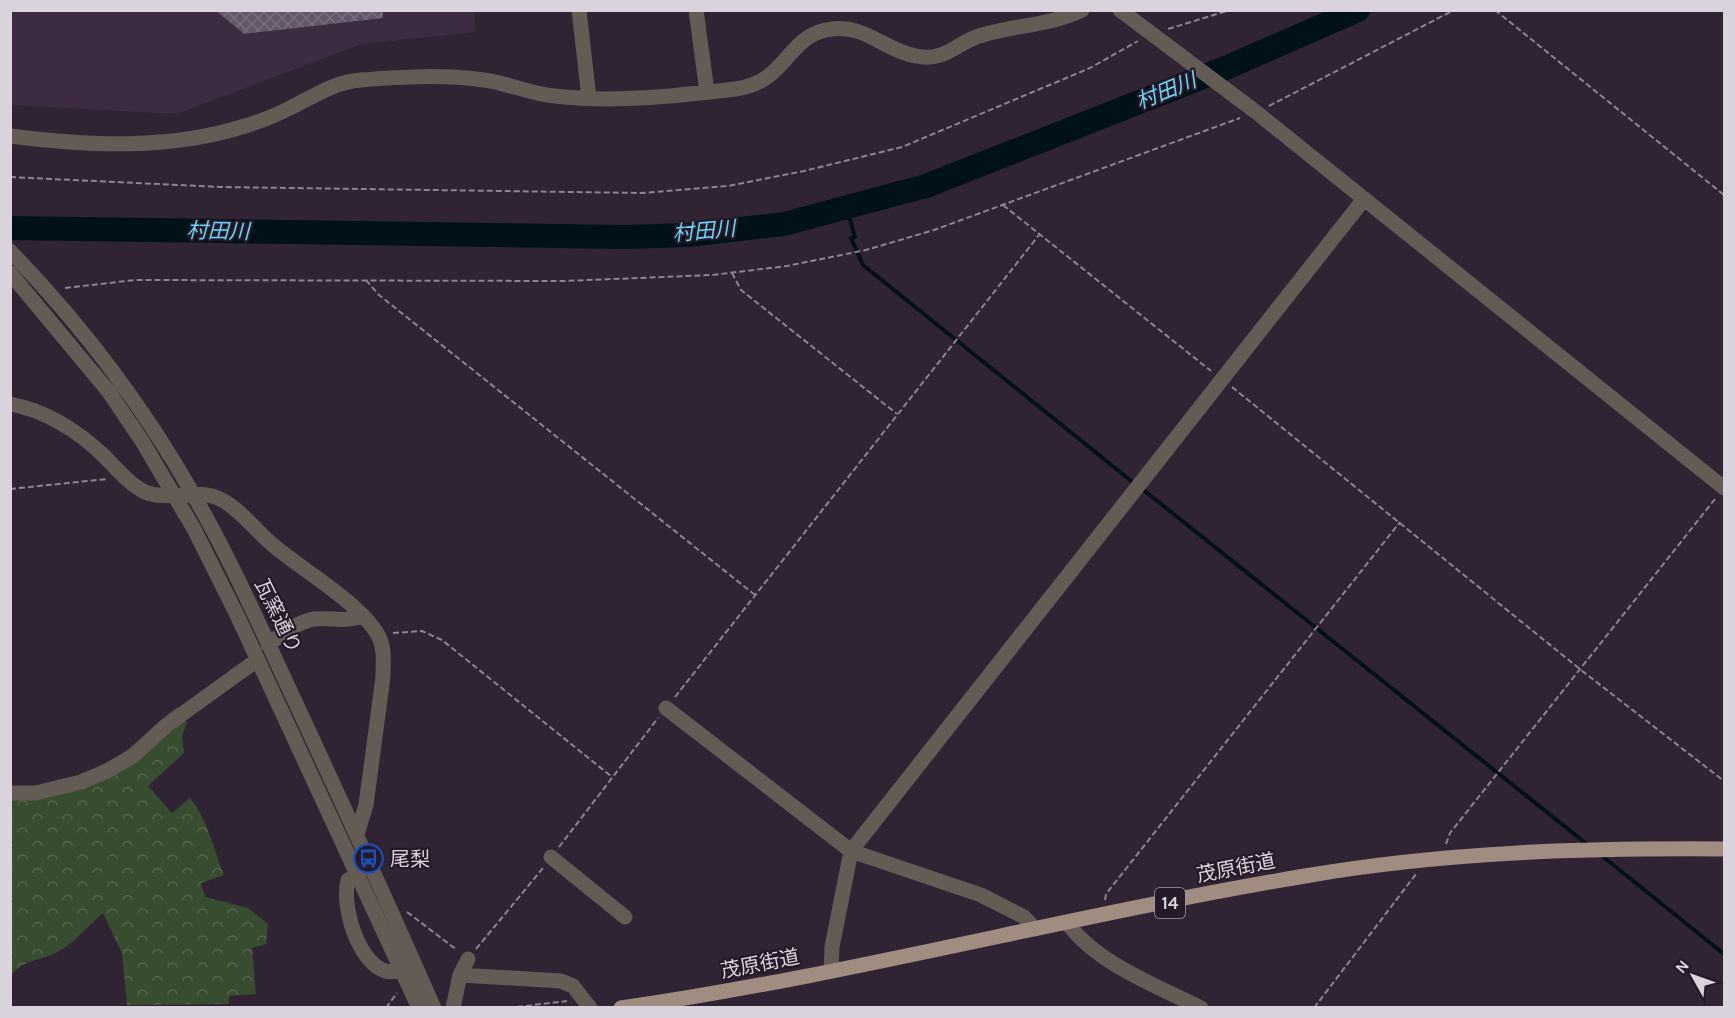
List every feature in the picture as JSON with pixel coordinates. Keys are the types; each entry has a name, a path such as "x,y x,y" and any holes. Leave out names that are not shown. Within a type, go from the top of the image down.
{"main road":[{"name":"茂原街道","path":"621,1008 730,992 1305,876 1440,858 1588,848 1725,849"}],"street":[{"path":"579,10 589,98"},
{"path":"696,10 707,92"},
{"path":"10,136 133,145 192,140 269,118 328,88 357,80 464,77 504,83 544,95 589,98 672,97 739,89 767,80 805,39 830,29 854,30 900,51 917,56 929,56 952,52 975,37 1059,21 1082,10"},
{"path":"1120,10 1256,112 1365,198 1724,488"},
{"path":"831,971 832,947 851,851 1365,198"},
{"name":"瓦窯通り","path":"10,251 52,294 129,395 193,494 268,645 357,834 434,1008"},
{"name":"瓦窯通り","path":"13,279 102,383 142,441 175,495 237,615 419,1008"},
{"path":"10,404 64,424 92,444 125,477 147,493 213,496 227,504 271,544 348,603 379,637 384,657 383,677 366,806 357,834"},
{"path":"268,645 283,633 313,619 345,621 361,616"},
{"path":"10,793 36,793 81,782 107,771 133,756 167,725 257,660"},
{"path":"666,708 851,851 981,895 1024,917 1035,929"},
{"path":"551,857 626,917"},
{"path":"359,875 348,880 345,892 347,912 354,933 366,954 383,972 390,974 401,970"},
{"path":"1068,924 1079,938 1112,960 1201,1008"},
{"path":"453,1008 460,975 468,959"},
{"path":"460,975 561,981 573,986 590,1008"}],"path":[{"path":"10,177 221,187 642,193 728,186 804,171 902,147 1090,68 1151,33 1230,10"},
{"path":"52,294 76,285 135,279 564,281 732,273 787,266 866,250 1003,205 1256,112 1454,10"},
{"path":"1495,10 1725,195"},
{"path":"1003,205 1400,522 1581,670 1725,781"},
{"path":"379,637 422,631 442,640 612,777 1039,235"},
{"path":"732,273 741,290 897,415"},
{"path":"366,280 379,295 472,371 755,594"},
{"path":"10,489 125,477"},
{"path":"1440,858 1450,833 1724,488"},
{"path":"1104,916 1106,894 1400,522"},
{"path":"1314,1008 1416,876 1423,860"},
{"path":"390,908 410,913 468,959"},
{"path":"508,1008 574,1000"}],"shaded area":[{"path":"474,10 476,32 362,44 177,114 11,105 10,11"}],"green space":[{"path":"178,707 187,723 182,736 184,753 148,786 172,813 190,798 201,815 224,875 201,883 205,897 248,908 268,924 266,944 252,948 256,994 229,996 229,1004 127,1005 122,953 103,913 64,948 24,965 11,975 11,786 26,787 57,782 102,765 128,749"}],"building":[{"path":"215,10 383,10 383,18 244,34"}],"waterway":[{"name":"村田川","path":"10,228 626,237 688,235 784,224 926,186 1228,67 1358,10"},
{"path":"847,209 855,237 851,238 863,265 1135,484"},
{"path":"1141,488 1588,845"},
{"path":"1601,855 1724,954"}],"place":[{"name":"尾梨","path":"369,859"}]}
